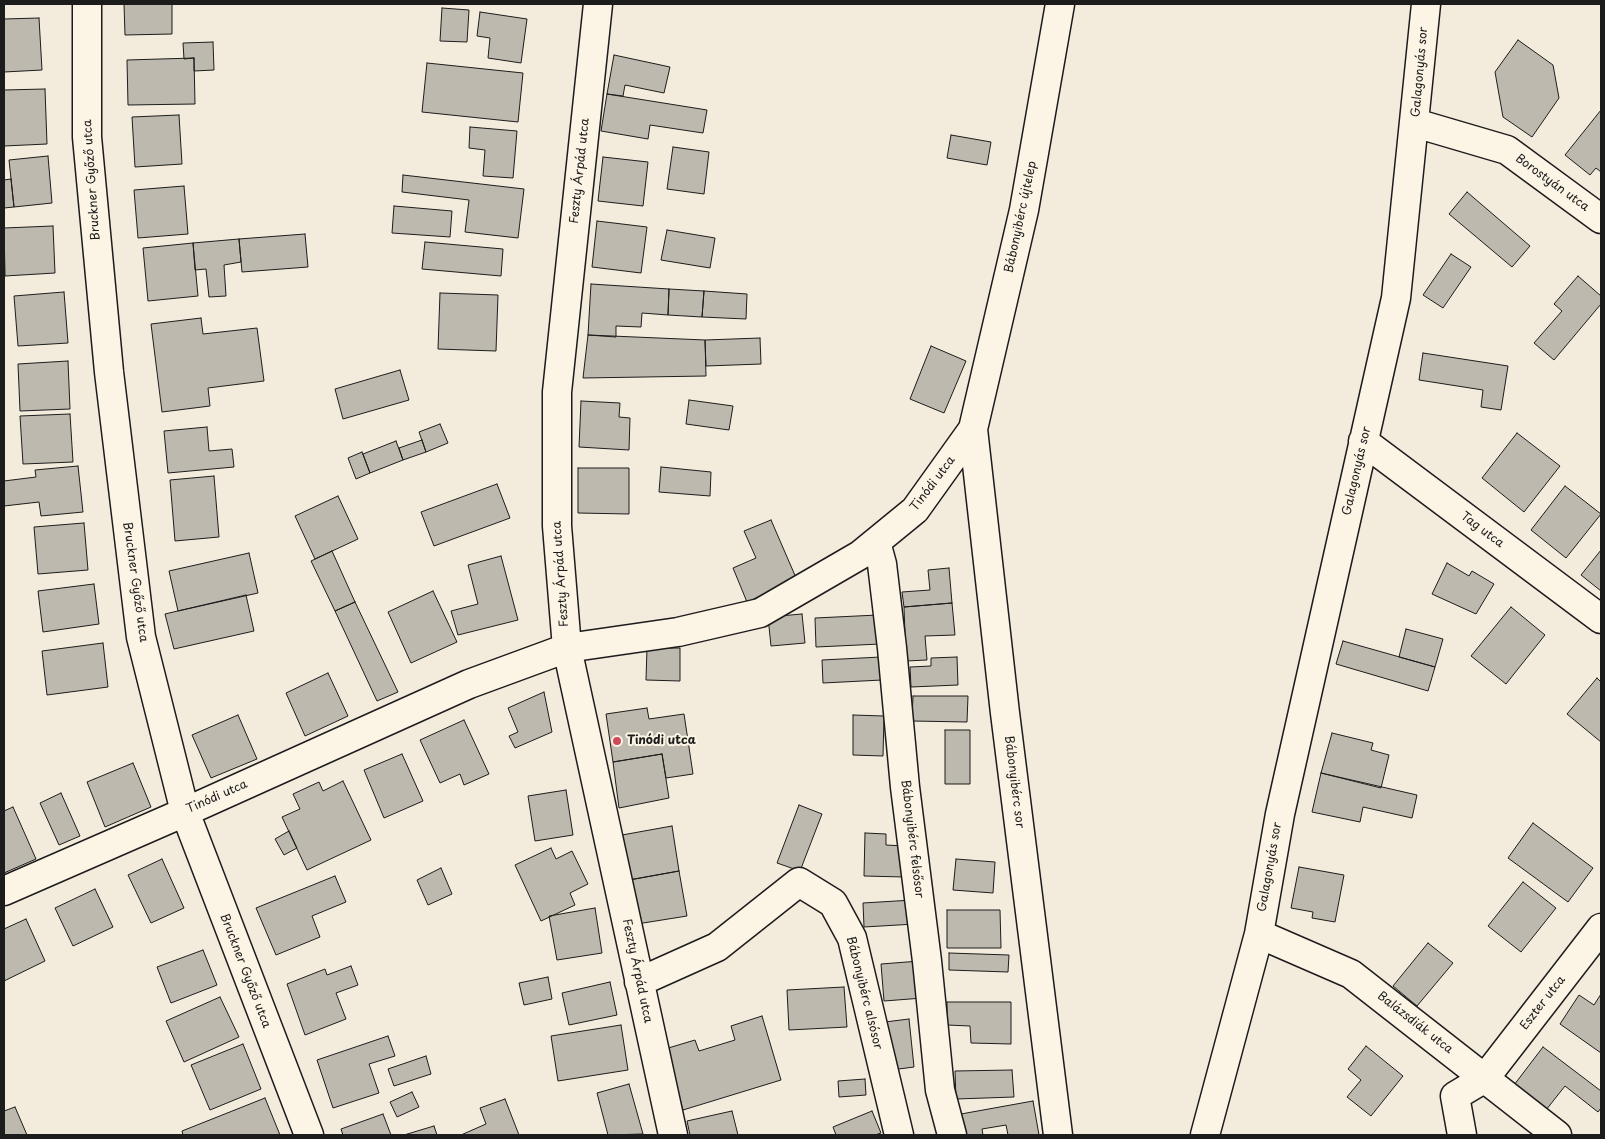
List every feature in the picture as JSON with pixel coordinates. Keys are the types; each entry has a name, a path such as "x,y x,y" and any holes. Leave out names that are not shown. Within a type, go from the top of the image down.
{"street":[{"name":"Bruckner Győző utca","path":"87,4 88,137 109,372 140,627 185,812 308,1135"},
{"name":"Feszty Árpád utca","path":"598,4 557,392 557,526 567,648 673,1135"},
{"name":"Bábonyibérc újtelep","path":"973,429 1024,210 1060,4"},
{"name":"Galagonyás sor","path":"1205,1135 1259,934 1280,814 1396,298 1426,4"},
{"name":"Borostyán utca","path":"1415,123 1507,150 1601,219"},
{"name":"Tinódi utca","path":"4,891 469,684 567,648 678,632 760,613 860,555 915,510 973,429"},
{"name":"Bábonyibérc sor","path":"973,429 1005,713 1058,1135"},
{"name":"Tag utca","path":"1363,441 1601,619"},
{"name":"Bábonyibérc felsősor","path":"876,542 882,564 892,648 905,787 927,961 940,1090 952,1135"},
{"name":"Bábonyibérc alsósor","path":"640,982 717,947 799,882 833,903 852,938 899,1135"},
{"name":"Eszter utca","path":"1485,1078 1601,928"},
{"name":"Balázsdiák utca","path":"1259,934 1351,974 1557,1135"},
{"path":"1462,1135 1455,1096 1485,1078"}],"building":[{"path":"124,4 172,4 172,34 125,35"},
{"path":"442,8 469,10 467,42 440,41"},
{"path":"480,12 527,19 521,63 488,58 490,38 477,36"},
{"path":"39,18 42,70 4,72 4,19"},
{"path":"1518,40 1553,65 1559,98 1532,137 1503,117 1495,72"},
{"path":"213,42 214,70 194,71 194,58 184,59 183,43"},
{"path":"614,55 670,67 664,93 625,85 623,96 607,94"},
{"path":"194,58 195,104 128,105 127,60"},
{"path":"427,63 523,73 518,122 422,112"},
{"path":"45,89 47,144 4,146 4,90"},
{"path":"607,94 707,110 703,133 650,125 648,139 601,131"},
{"path":"1601,110 1601,172 1596,168 1590,175 1565,155"},
{"path":"179,115 182,164 135,167 132,117"},
{"path":"470,127 517,131 513,178 483,176 485,150 469,148"},
{"path":"951,135 991,142 987,165 947,158"},
{"path":"673,147 709,152 704,194 667,189"},
{"path":"48,156 52,203 14,207 9,160"},
{"path":"603,157 648,162 643,206 598,201"},
{"path":"403,175 524,189 518,238 465,232 469,200 402,192"},
{"path":"11,179 14,207 4,208 4,180"},
{"path":"184,186 188,234 138,238 134,190"},
{"path":"1467,192 1530,246 1512,267 1449,214"},
{"path":"394,206 452,211 450,237 392,233"},
{"path":"597,221 647,227 641,273 592,267"},
{"path":"53,226 55,273 5,276 4,228"},
{"path":"667,230 715,238 710,268 661,260"},
{"path":"305,234 308,267 242,272 239,239"},
{"path":"239,239 241,262 224,265 226,296 209,297 206,269 195,270 193,243"},
{"path":"425,242 503,249 501,276 422,269"},
{"path":"193,243 198,296 148,301 143,248"},
{"path":"1451,254 1471,267 1443,308 1423,295"},
{"path":"1578,276 1601,296 1601,304 1554,360 1534,343 1562,311 1554,304"},
{"path":"591,284 669,289 668,315 642,313 641,327 616,326 616,337 588,335"},
{"path":"669,289 704,291 702,317 668,315"},
{"path":"704,291 747,294 746,319 702,317"},
{"path":"64,292 68,343 18,346 14,296"},
{"path":"440,293 498,295 496,351 438,349"},
{"path":"201,318 203,334 257,328 264,381 208,388 210,406 162,412 151,324"},
{"path":"588,335 705,340 706,376 583,378"},
{"path":"760,338 761,364 706,366 705,340"},
{"path":"931,346 966,361 944,413 910,399"},
{"path":"1423,353 1508,366 1501,410 1481,407 1483,390 1419,380"},
{"path":"68,361 70,409 20,411 18,364"},
{"path":"400,370 409,400 343,419 335,389"},
{"path":"689,400 733,406 729,430 686,424"},
{"path":"581,401 620,403 619,417 630,418 629,450 579,447"},
{"path":"70,414 73,462 23,464 20,416"},
{"path":"440,424 448,443 426,452 419,432"},
{"path":"207,427 209,451 232,449 234,467 168,473 164,431"},
{"path":"1517,433 1560,466 1524,512 1482,478"},
{"path":"422,440 426,452 403,460 399,448"},
{"path":"396,441 403,460 370,473 363,454"},
{"path":"362,452 370,473 356,479 348,458"},
{"path":"78,466 83,512 41,516 39,502 4,506 4,481 36,477 35,470"},
{"path":"661,467 711,472 710,496 659,492"},
{"path":"578,468 629,468 629,514 578,513"},
{"path":"214,476 219,537 175,541 170,480"},
{"path":"497,484 510,518 434,546 421,512"},
{"path":"1565,486 1601,514 1566,558 1531,530"},
{"path":"338,496 358,539 315,559 295,516"},
{"path":"771,520 797,580 747,602 733,568 756,558 744,531"},
{"path":"84,523 88,570 38,574 34,527"},
{"path":"1601,550 1601,591 1581,575"},
{"path":"332,551 355,602 335,611 311,561"},
{"path":"249,553 258,593 178,611 169,571"},
{"path":"501,556 518,620 458,635 451,611 478,604 468,565"},
{"path":"1447,563 1469,576 1472,571 1494,584 1476,614 1432,594"},
{"path":"949,568 952,603 904,607 902,592 930,590 928,570"},
{"path":"94,584 99,624 43,632 38,591"},
{"path":"433,591 457,642 411,663 388,612"},
{"path":"246,595 254,631 174,649 165,614"},
{"path":"355,602 398,692 377,701 335,611"},
{"path":"952,603 955,635 925,636 927,660 906,661 904,607"},
{"path":"1511,607 1545,635 1506,684 1471,656"},
{"path":"802,614 805,643 771,646 768,617"},
{"path":"878,615 880,644 816,647 815,618"},
{"path":"1406,629 1443,639 1435,667 1399,657"},
{"path":"1343,641 1435,667 1428,691 1336,664"},
{"path":"103,643 108,687 47,695 42,651"},
{"path":"647,648 680,648 680,681 646,680"},
{"path":"881,657 882,680 823,683 822,660"},
{"path":"957,657 958,685 911,687 910,667 931,666 931,658"},
{"path":"328,673 348,716 305,736 286,693"},
{"path":"1597,678 1601,682 1601,742 1567,714"},
{"path":"544,692 552,732 515,748 509,736 518,732 508,708"},
{"path":"913,696 968,696 967,722 912,721"},
{"path":"647,708 649,719 684,714 693,774 666,778 662,754 613,762 606,714"},
{"path":"238,715 257,759 211,778 192,735"},
{"path":"853,715 884,716 883,756 853,755"},
{"path":"464,720 489,774 464,785 460,774 440,783 420,740"},
{"path":"945,730 970,730 970,784 945,784"},
{"path":"1332,733 1373,743 1371,750 1389,755 1381,788 1321,773"},
{"path":"402,754 423,801 384,818 364,770"},
{"path":"662,754 669,798 619,808 613,762"},
{"path":"133,763 151,807 105,827 87,782"},
{"path":"1321,773 1417,795 1412,818 1363,807 1360,822 1312,812"},
{"path":"343,781 371,840 307,870 282,817 300,809 293,794 319,782 323,791"},
{"path":"566,790 573,835 535,841 528,796"},
{"path":"61,793 80,836 59,845 40,803"},
{"path":"799,805 822,814 800,871 777,863"},
{"path":"13,807 36,859 4,873 4,811"},
{"path":"1533,823 1593,868 1568,902 1508,858"},
{"path":"672,826 679,871 629,880 622,835"},
{"path":"289,831 297,848 284,855 275,839"},
{"path":"865,833 886,834 886,845 904,846 904,877 864,876"},
{"path":"551,848 556,859 572,851 588,884 570,893 575,905 541,921 515,865"},
{"path":"162,859 184,908 151,923 128,875"},
{"path":"956,859 995,862 993,893 953,890"},
{"path":"1299,867 1344,875 1335,922 1312,918 1313,912 1291,908"},
{"path":"441,868 452,894 428,905 417,880"},
{"path":"679,871 687,916 637,924 629,880"},
{"path":"335,876 346,902 312,916 320,937 276,955 256,908"},
{"path":"1523,882 1556,908 1521,952 1488,926"},
{"path":"95,889 113,927 73,946 55,908"},
{"path":"913,900 915,924 864,927 863,903"},
{"path":"595,908 602,953 557,960 549,916"},
{"path":"947,910 1000,910 1001,948 947,948"},
{"path":"26,919 45,961 4,981 4,929"},
{"path":"1428,943 1453,963 1417,1006 1393,986"},
{"path":"203,950 217,985 171,1003 157,967"},
{"path":"949,953 1009,955 1008,972 949,970"},
{"path":"920,961 923,998 884,1001 881,964"},
{"path":"351,966 358,985 336,993 346,1019 305,1035 287,984 325,969 327,975"},
{"path":"548,977 552,999 524,1005 519,983"},
{"path":"610,982 617,1015 569,1025 562,993"},
{"path":"844,987 847,1027 789,1030 787,990"},
{"path":"1601,994 1601,1053 1560,1024 1579,995 1594,1005"},
{"path":"220,997 239,1037 184,1062 166,1021"},
{"path":"947,1002 1011,1002 1011,1044 971,1043 970,1026 947,1025"},
{"path":"762,1016 781,1080 683,1110 665,1049 695,1040 699,1051 735,1040 731,1026"},
{"path":"909,1019 914,1067 891,1070 885,1022"},
{"path":"621,1025 628,1070 558,1081 551,1036"},
{"path":"388,1036 395,1056 369,1064 379,1093 333,1108 317,1060"},
{"path":"243,1044 261,1089 210,1110 191,1065"},
{"path":"1366,1046 1403,1076 1371,1116 1347,1097 1361,1080 1348,1069"},
{"path":"1543,1047 1601,1091 1601,1108 1598,1112 1565,1086 1546,1110 1514,1085"},
{"path":"426,1056 431,1074 394,1086 388,1069"},
{"path":"1012,1070 1014,1097 956,1099 955,1071"},
{"path":"865,1079 866,1095 839,1097 838,1081"},
{"path":"629,1084 643,1134 608,1135 597,1093"},
{"path":"412,1092 419,1107 397,1117 390,1102"},
{"path":"265,1098 280,1135 183,1135 182,1131"},
{"path":"505,1099 519,1135 461,1135 486,1124 480,1108"},
{"path":"1033,1101 1039,1135 1008,1135 1006,1125 982,1129 983,1135 965,1135 961,1114"},
{"path":"15,1107 27,1135 4,1135 4,1111"},
{"path":"732,1111 738,1135 690,1135 687,1121"},
{"path":"872,1111 881,1133 875,1135 836,1135 833,1127"},
{"path":"383,1114 391,1135 343,1135 341,1129"},
{"path":"434,1126 437,1135 404,1135"}],"place":[{"name":"Tinódi utca","path":"617,741"}]}
